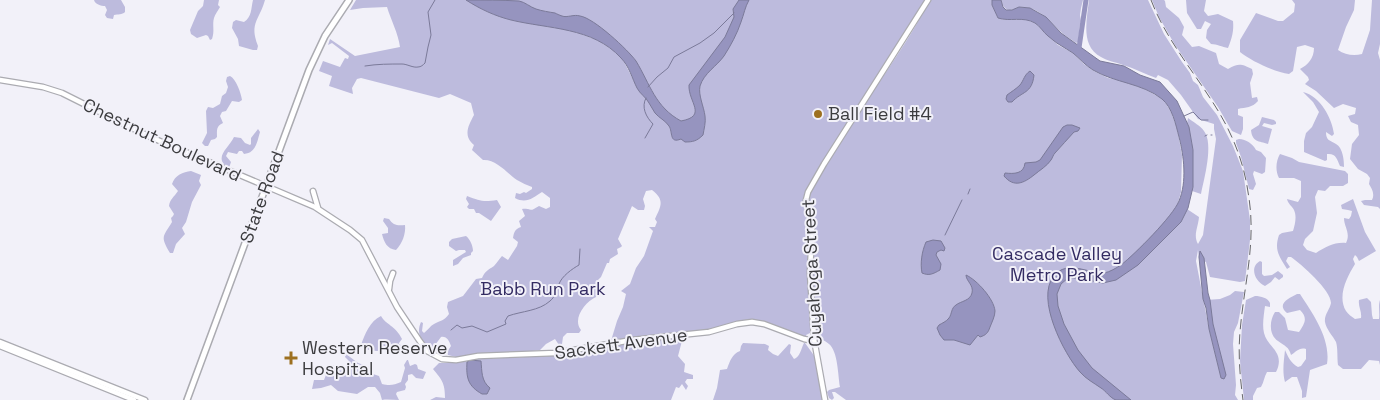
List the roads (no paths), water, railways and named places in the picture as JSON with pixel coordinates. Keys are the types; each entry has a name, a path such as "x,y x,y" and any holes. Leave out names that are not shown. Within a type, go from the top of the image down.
{"main road":[{"name":"State Road","path":"187,400 318,49 349,0"}],"street":[{"name":"Cuyahoga Street","path":"825,400 814,339 810,273 812,227 806,198 928,0"},
{"name":"Chestnut Boulevard","path":"0,80 43,87 62,93 148,136 318,208 362,240 403,317 427,351"},
{"path":"313,192 318,208"},
{"path":"389,290 393,273"},
{"name":"Sackett Avenue","path":"427,351 438,357 452,360 478,356 546,354 632,340 701,333 752,322 804,339 814,339"},
{"path":"0,342 145,400"},
{"path":"0,346 134,400"}],"waterway":[{"path":"365,66 402,64 420,67 425,63 431,35 428,12 435,0"},
{"path":"1079,48 1086,0"},
{"path":"648,87 668,68 674,57 714,33 734,13"},
{"path":"645,138 653,124 645,112 646,98"},
{"path":"1184,116 1193,112 1201,120 1208,120"},
{"path":"968,194 970,189"},
{"path":"945,235 962,200"},
{"path":"451,330 457,325 462,328 472,326 487,332 506,324 505,321 508,316 536,309 546,304 553,298 562,278 579,265 580,249"}],"railway":[{"path":"1151,0 1165,30 1225,123 1244,171 1251,228 1249,262 1239,341 1243,400"}],"place":[{"name":"Ball Field #4","path":"818,114"},
{"name":"Western Reserve Hospital","path":"291,358"}],"park label":[{"name":"Cascade Valley Metro Park","path":"1057,264"},
{"name":"Babb Run Park","path":"543,289"}]}
